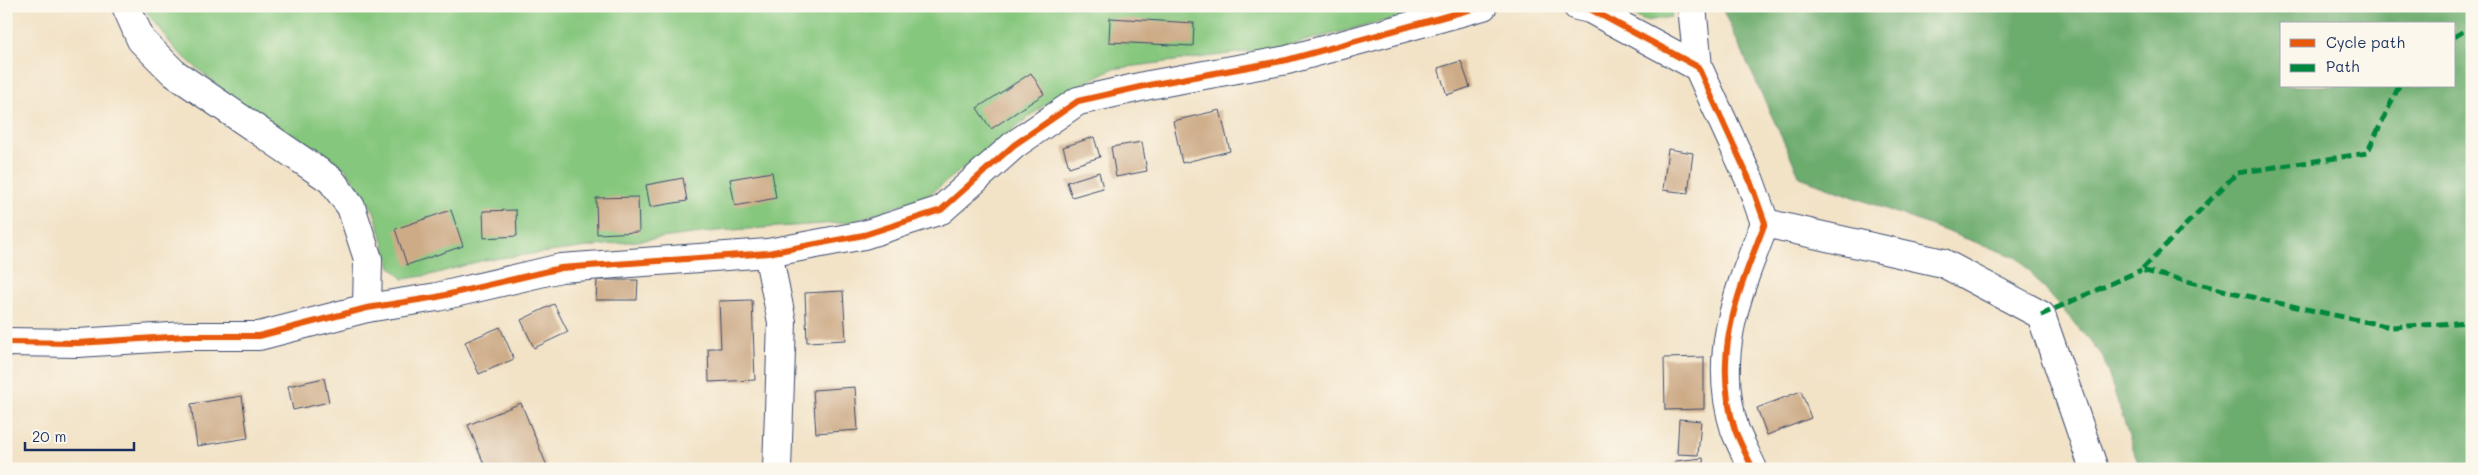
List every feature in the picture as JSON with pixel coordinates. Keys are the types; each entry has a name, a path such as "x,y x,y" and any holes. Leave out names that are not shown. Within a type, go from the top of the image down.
{"street":[{"path":"126,6 141,40 174,73 331,180 351,207 368,259 367,308"},
{"path":"6,342 78,343 186,336 259,336 367,308 437,297 561,268 768,253 864,235 941,210 1014,145 1078,101 1149,84 1287,60 1483,6"},
{"path":"1577,6 1590,9 1698,67"},
{"path":"1692,6 1698,67 1750,181 1765,223 1735,303 1725,351 1728,393 1735,430 1753,469"},
{"path":"1765,223 1943,263 2041,315 2094,469"},
{"path":"768,253 782,322 777,469"}],"green space":[{"path":"142,6 1431,6 1406,16 1276,48 1112,69 1051,100 930,194 852,222 717,231 484,260 430,275 403,279 391,267 374,211 345,168 234,100 175,49"},
{"path":"1615,6 1674,6 1671,17 1645,21"},
{"path":"1721,6 2472,6 2472,469 2140,469 2102,355 2018,258 1800,177"}],"building":[{"path":"1110,18 1194,23 1193,46 1109,42"},
{"path":"1461,61 1470,87 1447,95 1438,68"},
{"path":"1031,73 1044,94 991,129 977,108"},
{"path":"1220,110 1230,151 1182,163 1173,121"},
{"path":"1094,137 1100,157 1069,167 1063,147"},
{"path":"1142,142 1147,171 1116,177 1111,147"},
{"path":"1668,149 1693,153 1688,193 1663,190"},
{"path":"772,172 776,198 735,206 730,179"},
{"path":"1099,172 1103,188 1072,197 1067,182"},
{"path":"683,178 687,201 650,207 646,185"},
{"path":"638,197 639,232 597,234 596,198"},
{"path":"451,210 463,246 407,265 395,229"},
{"path":"516,210 517,236 484,238 483,211"},
{"path":"597,280 638,280 637,300 596,300"},
{"path":"843,291 846,340 807,342 805,293"},
{"path":"752,300 755,380 709,382 708,348 721,348 719,301"},
{"path":"554,304 568,332 534,348 521,320"},
{"path":"500,327 514,359 479,374 465,342"},
{"path":"1704,357 1704,409 1665,410 1664,358"},
{"path":"324,378 329,402 293,410 288,386"},
{"path":"855,387 858,430 816,433 813,390"},
{"path":"1801,391 1811,418 1767,435 1757,408"},
{"path":"242,396 248,438 197,446 191,404"},
{"path":"521,403 547,466 540,469 486,469 468,425"},
{"path":"1679,419 1701,421 1698,455 1677,454"},
{"path":"1703,458 1705,469 1676,469 1675,461"}],"marked path":[{"path":"2456,36 2472,26"},
{"path":"2398,88 2367,153 2237,173 2141,270 2268,301 2391,327 2472,322"},
{"path":"2041,315 2141,270"}],"cycle path":[{"path":"6,342 78,343 186,336 259,336 367,308 437,297 561,268 768,253 864,235 941,210 1014,145 1078,101 1149,85 1287,60 1483,6"},
{"path":"1577,6 1590,9 1698,67 1750,181 1765,223 1737,299 1727,350 1726,375 1728,402 1735,430 1753,469"}]}
